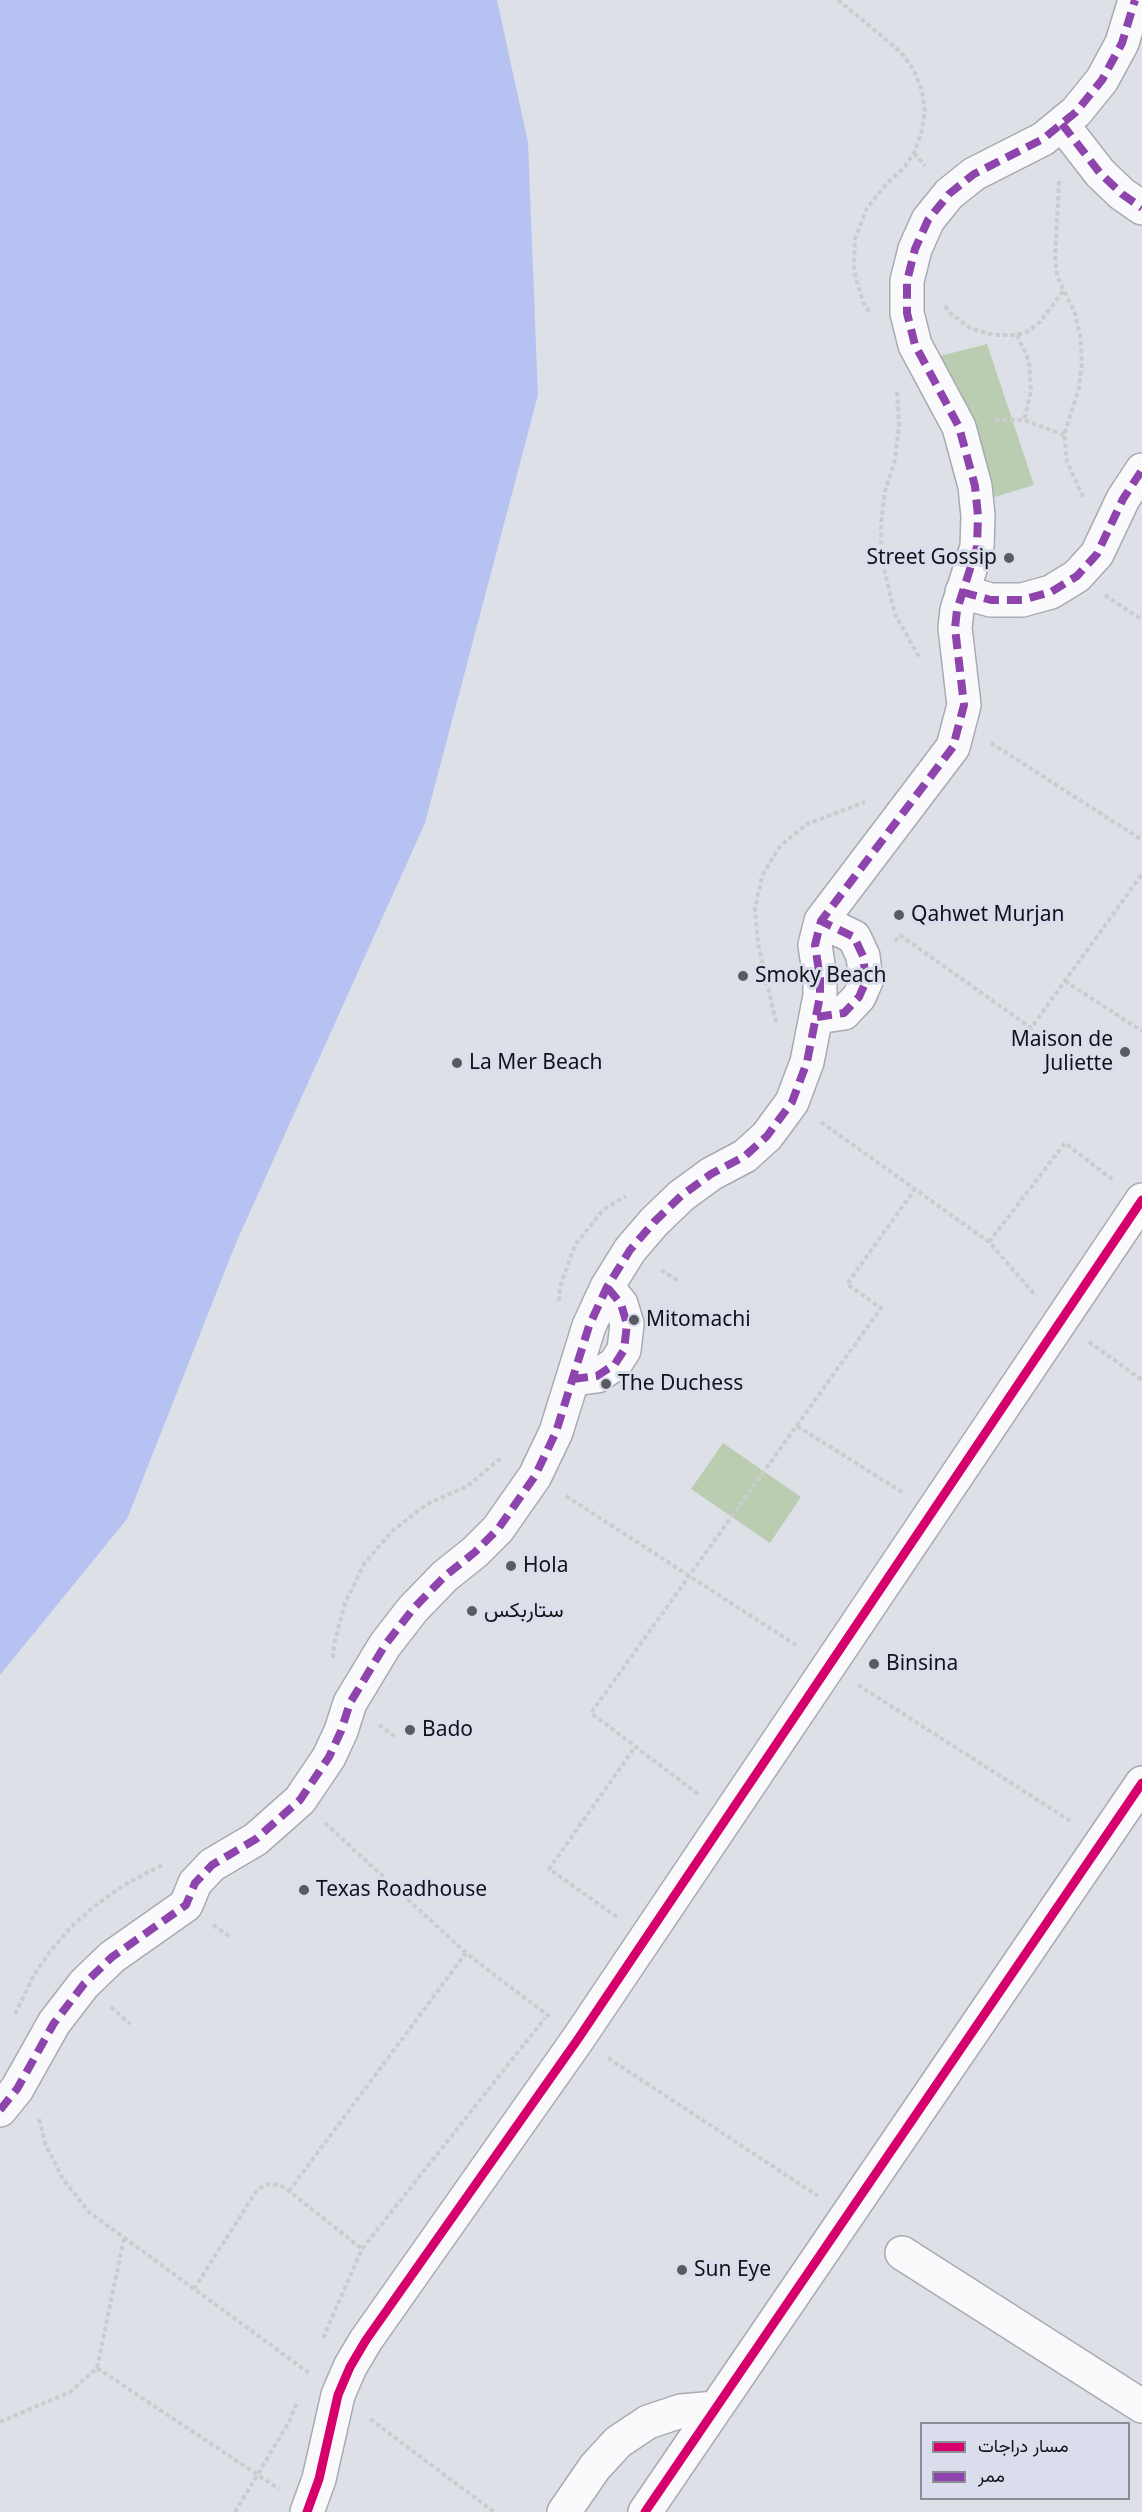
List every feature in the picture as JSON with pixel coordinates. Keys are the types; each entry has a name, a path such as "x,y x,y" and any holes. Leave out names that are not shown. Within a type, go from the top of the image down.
{"street":[{"path":"0,2110 17,2089 54,2023 84,1984 112,1957 186,1905 195,1883 212,1865 256,1839 300,1800 329,1756 341,1731 350,1703 385,1645 413,1609 445,1576 475,1552 498,1529 518,1503 556,1432 589,1326 607,1287 630,1250 681,1196 711,1174 744,1156 767,1136 792,1102 807,1062 817,1017 820,978 815,945 821,921 953,747 961,724 964,705 955,628 962,592 977,547 978,516 975,486 959,427 915,345 907,313 907,281 915,249 928,220 949,194 974,174 1043,139 1076,112 1102,80 1122,43 1135,0"},
{"path":"1062,124 1100,173 1122,194 1142,208"},
{"path":"962,592 992,600 1022,600 1051,592 1077,576 1097,554 1112,528 1124,499 1142,470"},
{"path":"817,1017 844,1013 860,997 866,981 863,956 854,937 821,921"},
{"path":"308,2510 319,2479 338,2395 350,2367 366,2340 578,2039 1141,1201"},
{"path":"645,2512 1142,1783"},
{"path":"902,2253 1142,2406"},
{"path":"564,2512 595,2467 618,2442 648,2422 681,2411 716,2408"}],"path":[{"path":"838,0 901,52 914,70 922,91 925,112 921,134 914,153 903,169 887,183 867,208 855,239 854,271 863,302 874,321"},
{"path":"1059,180 1055,258 1058,276 1075,313 1082,362 1078,388 1064,435 1067,462 1077,486 1092,509 1112,528"},
{"path":"943,304 950,313 970,328 993,334 1017,334 1029,331 1040,322 1064,290"},
{"path":"1017,334 1029,362 1031,392 1024,420"},
{"path":"897,391 899,425 895,460 885,491 880,524 881,557 886,585 895,614 917,651 923,667"},
{"path":"959,427 991,420 1024,420 1064,435"},
{"path":"961,724 1142,840"},
{"path":"776,1030 758,943 755,909 762,876 780,846 807,824 871,799"},
{"path":"866,981 900,934 1031,1028 1142,874"},
{"path":"1065,981 1142,1030"},
{"path":"792,1102 989,1242 1060,1321 1142,1380"},
{"path":"989,1242 1065,1143 1141,1201"},
{"path":"728,1816 591,1713 881,1308 847,1284 915,1189"},
{"path":"559,1309 560,1287 575,1245 603,1210 631,1193"},
{"path":"797,1426 902,1492"},
{"path":"333,1666 334,1644 345,1603 364,1564 392,1531 427,1504 466,1487 503,1457"},
{"path":"635,1747 549,1869 646,1937"},
{"path":"10,2024 34,1975 71,1927 96,1905 124,1886 173,1859"},
{"path":"289,2191 466,1953"},
{"path":"33,2061 35,2103 45,2143 63,2180 89,2212 494,2512"},
{"path":"194,2289 257,2190 268,2184 280,2185 289,2191 362,2249"},
{"path":"0,2422 70,2392 98,2368 124,2238"},
{"path":"98,2368 308,2510"}],"green space":[{"path":"987,344 1034,485 985,500 932,358"},
{"path":"723,1443 801,1497 770,1543 691,1489"}],"water":[{"path":"0,0 497,0 528,142 538,395 425,823 236,1243 127,1519 0,1675"}],"marked path":[{"path":"0,2110 17,2089 54,2023 84,1984 112,1957 186,1905 195,1883 212,1865 256,1839 300,1800 329,1757 350,1703 385,1645 413,1609 445,1576 475,1552 498,1529 535,1476 556,1432 589,1326 607,1287 630,1250 681,1196 711,1174 745,1156 767,1136 792,1102 807,1062 820,996 815,945 821,921 953,747 964,705 955,628 957,610 977,547 978,516 975,486 959,427 915,345 907,313 907,281 915,249 928,220 949,194 974,174 1043,139 1076,112 1102,80 1122,43 1135,0"},
{"path":"1062,124 1100,173 1122,194 1142,208"},
{"path":"962,592 991,600 1022,600 1051,592 1077,576 1097,554 1123,499 1142,470"},
{"path":"817,1017 844,1013 859,997 866,981 863,956 854,937 821,921"},
{"path":"573,1379 597,1376 615,1364 624,1350 627,1324 621,1304 607,1287"}],"cycle path":[{"path":"307,2512 319,2479 338,2395 350,2367 366,2340 578,2039 1142,1200"},
{"path":"645,2512 1142,1783"}],"place":[{"name":"Street Gossip","path":"1009,558"},
{"name":"Qahwet Murjan","path":"899,915"},
{"name":"Smoky Beach","path":"743,976"},
{"name":"Maison de Juliette","path":"1125,1052"},
{"name":"La Mer Beach","path":"457,1063"},
{"name":"Mitomachi","path":"634,1320"},
{"name":"The Duchess","path":"606,1384"},
{"name":"Hola","path":"511,1566"},
{"name":"ستاربكس","path":"472,1611"},
{"name":"Binsina","path":"874,1664"},
{"name":"Bado","path":"410,1730"},
{"name":"Texas Roadhouse","path":"304,1890"},
{"name":"Sun Eye","path":"682,2270"}]}
